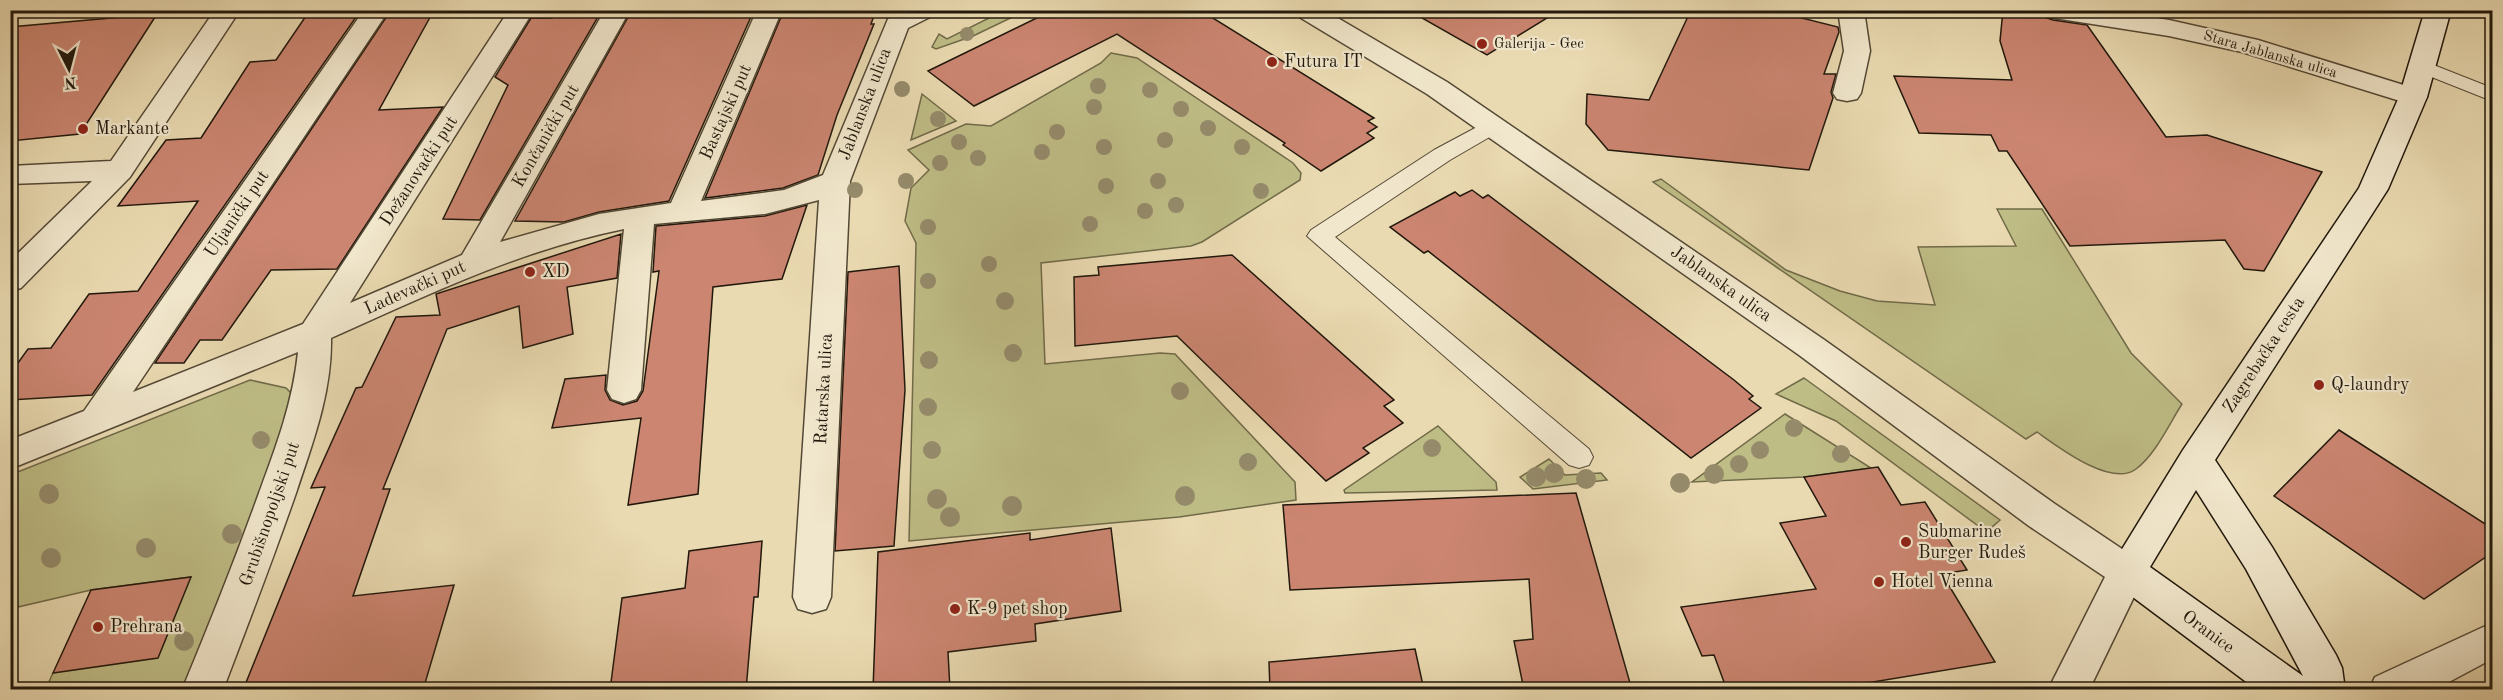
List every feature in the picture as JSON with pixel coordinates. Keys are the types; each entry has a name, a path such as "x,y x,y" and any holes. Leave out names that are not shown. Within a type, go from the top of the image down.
{"street":[{"path":"10,280 120,170 228,10"},
{"name":"Uljanički put","path":"97,418 377,10"},
{"name":"Dežanovački put","path":"315,332 522,10"},
{"name":"Končanički put","path":"473,262 618,10"},
{"name":"Bastajski put","path":"681,213 770,10"},
{"name":"Jablanska ulica","path":"835,181 897,24 925,10"},
{"name":"Jablanska ulica","path":"1305,10 1437,88 1810,347 2042,515 2127,572"},
{"path":"1847,93 1857,51 1851,10"},
{"name":"Stara Jablanska ulica","path":"2054,10 2169,28 2249,46 2413,97"},
{"name":"Zagrebačka cesta","path":"2068,690 2127,572 2196,460 2373,189 2413,97 2436,17"},
{"path":"10,175 120,170"},
{"name":"Ladevački put","path":"10,454 97,418 210,377 473,262 529,243 640,216 787,201 812,193 835,181"},
{"name":"Ratarska ulica","path":"812,597 835,181"},
{"path":"624,390 640,216"},
{"name":"Grubišnopoljski put","path":"202,690 248,578 296,440 309,396 316,359 315,332"},
{"path":"2196,460 2259,558 2322,668 2325,690"},
{"name":"Oranice","path":"2127,572 2290,690"},
{"path":"2389,690 2433,671 2493,640"}],"lane":[{"path":"2421,66 2493,95"},
{"path":"1492,126 1442,154 1319,236 1579,458"}],"shaded area":[{"path":"1005,10 1025,11 973,36 936,49 932,47 939,34 947,39"},
{"path":"1111,53 1137,58 1293,163 1301,173 1300,180 1202,242 1191,246 1041,263 1045,364 1160,353 1175,354 1295,482 1296,500 1179,517 909,541 916,243 905,221 911,188 929,170 908,150 966,124 991,126 1101,63"},
{"path":"922,94 956,121 911,140"},
{"path":"1661,179 1786,270 1840,291 1877,301 1935,305 1918,247 2016,246 1997,209 2042,209 2131,353 2182,404 2150,455 2136,469 2125,473 2113,473 2085,463 2037,432 2026,439 1653,182"},
{"path":"1804,378 2000,520 1992,527 1981,528 1836,421 1776,394"},
{"path":"250,380 286,388 291,393 292,406 185,689 35,689 47,686 53,673 191,577 91,590 18,607 11,536 10,475"},
{"path":"1785,414 1871,468 1804,477 1692,482"},
{"path":"1438,426 1496,482 1497,490 1345,493 1344,490"},
{"path":"1549,459 1565,475 1601,473 1607,480 1533,489 1520,477"}],"building":[{"path":"310,10 361,10 92,395 10,400 10,374 28,349 51,348 89,294 138,291 198,201 118,206 166,140 201,138 250,62 276,60"},
{"path":"391,10 434,10 379,110 443,107 337,269 271,270 222,340 200,340 184,363 155,363"},
{"path":"556,10 602,10 480,220 443,219 508,85 495,77 531,18 552,18"},
{"path":"632,10 754,10 669,201 599,212 564,222 515,221"},
{"path":"784,10 876,10 871,24 874,24 837,115 818,175 783,188 705,198"},
{"path":"1053,10 1200,10 1374,118 1368,121 1377,127 1367,133 1374,138 1321,171 1283,145 1285,143 1117,34 974,106 928,71"},
{"path":"1408,10 1560,10 1487,55"},
{"path":"1691,10 1770,10 1838,27 1839,32 1824,74 1836,74 1831,92 1833,98 1809,170 1608,150 1586,124 1587,94 1649,100"},
{"path":"2003,10 2040,10 2044,17 2053,20 2087,25 2166,137 2207,135 2322,172 2264,271 2244,269 2225,240 2070,246 2007,151 1999,151 1991,135 1919,133 1894,76 2012,80 2000,41"},
{"path":"157,14 80,134 10,141 10,27"},
{"path":"1472,190 1483,198 1488,195 1734,380 1753,396 1749,399 1761,408 1691,458 1428,251 1424,253 1390,227 1455,192 1460,196"},
{"path":"807,205 782,279 713,287 698,494 628,505 641,418 552,428 565,379 606,375 605,390 610,400 623,405 637,401 643,391 659,271 653,272 656,226 765,216"},
{"path":"621,234 617,278 567,287 573,334 523,348 519,306 447,329 383,489 390,489 353,596 454,585 423,690 243,690 325,487 311,488 356,388 362,387 396,317 440,315 436,294"},
{"path":"1232,255 1394,400 1384,406 1403,423 1363,448 1369,453 1326,481 1177,336 1075,346 1074,277 1099,275 1098,267"},
{"path":"899,266 905,390 894,546 835,551 848,272"},
{"path":"2339,430 2493,529 2493,552 2424,599 2274,496"},
{"name":"Hotel Vienna","path":"1878,467 1901,505 1925,502 1967,570 1942,574 1995,662 1824,690 1727,690 1714,655 1702,656 1681,607 1816,589 1780,523 1826,516 1804,477"},
{"path":"1576,493 1632,690 1524,690 1514,641 1533,639 1529,579 1290,590 1283,505"},
{"path":"1111,528 1121,611 1035,624 1036,641 948,652 950,690 873,690 878,552 1030,533 1030,540"},
{"path":"762,541 758,597 754,597 746,690 610,690 622,598 685,588 689,551"},
{"path":"191,577 158,658 53,673 91,590"},
{"path":"1415,649 1424,690 1270,690 1269,662"}],"place":[{"name":"Galerija - Gec","path":"1482,44"},
{"name":"Futura IT","path":"1272,62"},
{"name":"Markante","path":"83,129"},
{"name":"XD","path":"530,272"},
{"name":"Q-laundry","path":"2319,385"},
{"name":"Submarine Burger Rudeš","path":"1906,542"},
{"name":"Hotel Vienna","path":"1879,582"},
{"name":"K-9 pet shop","path":"955,609"},
{"name":"Prehrana","path":"98,627"}]}
